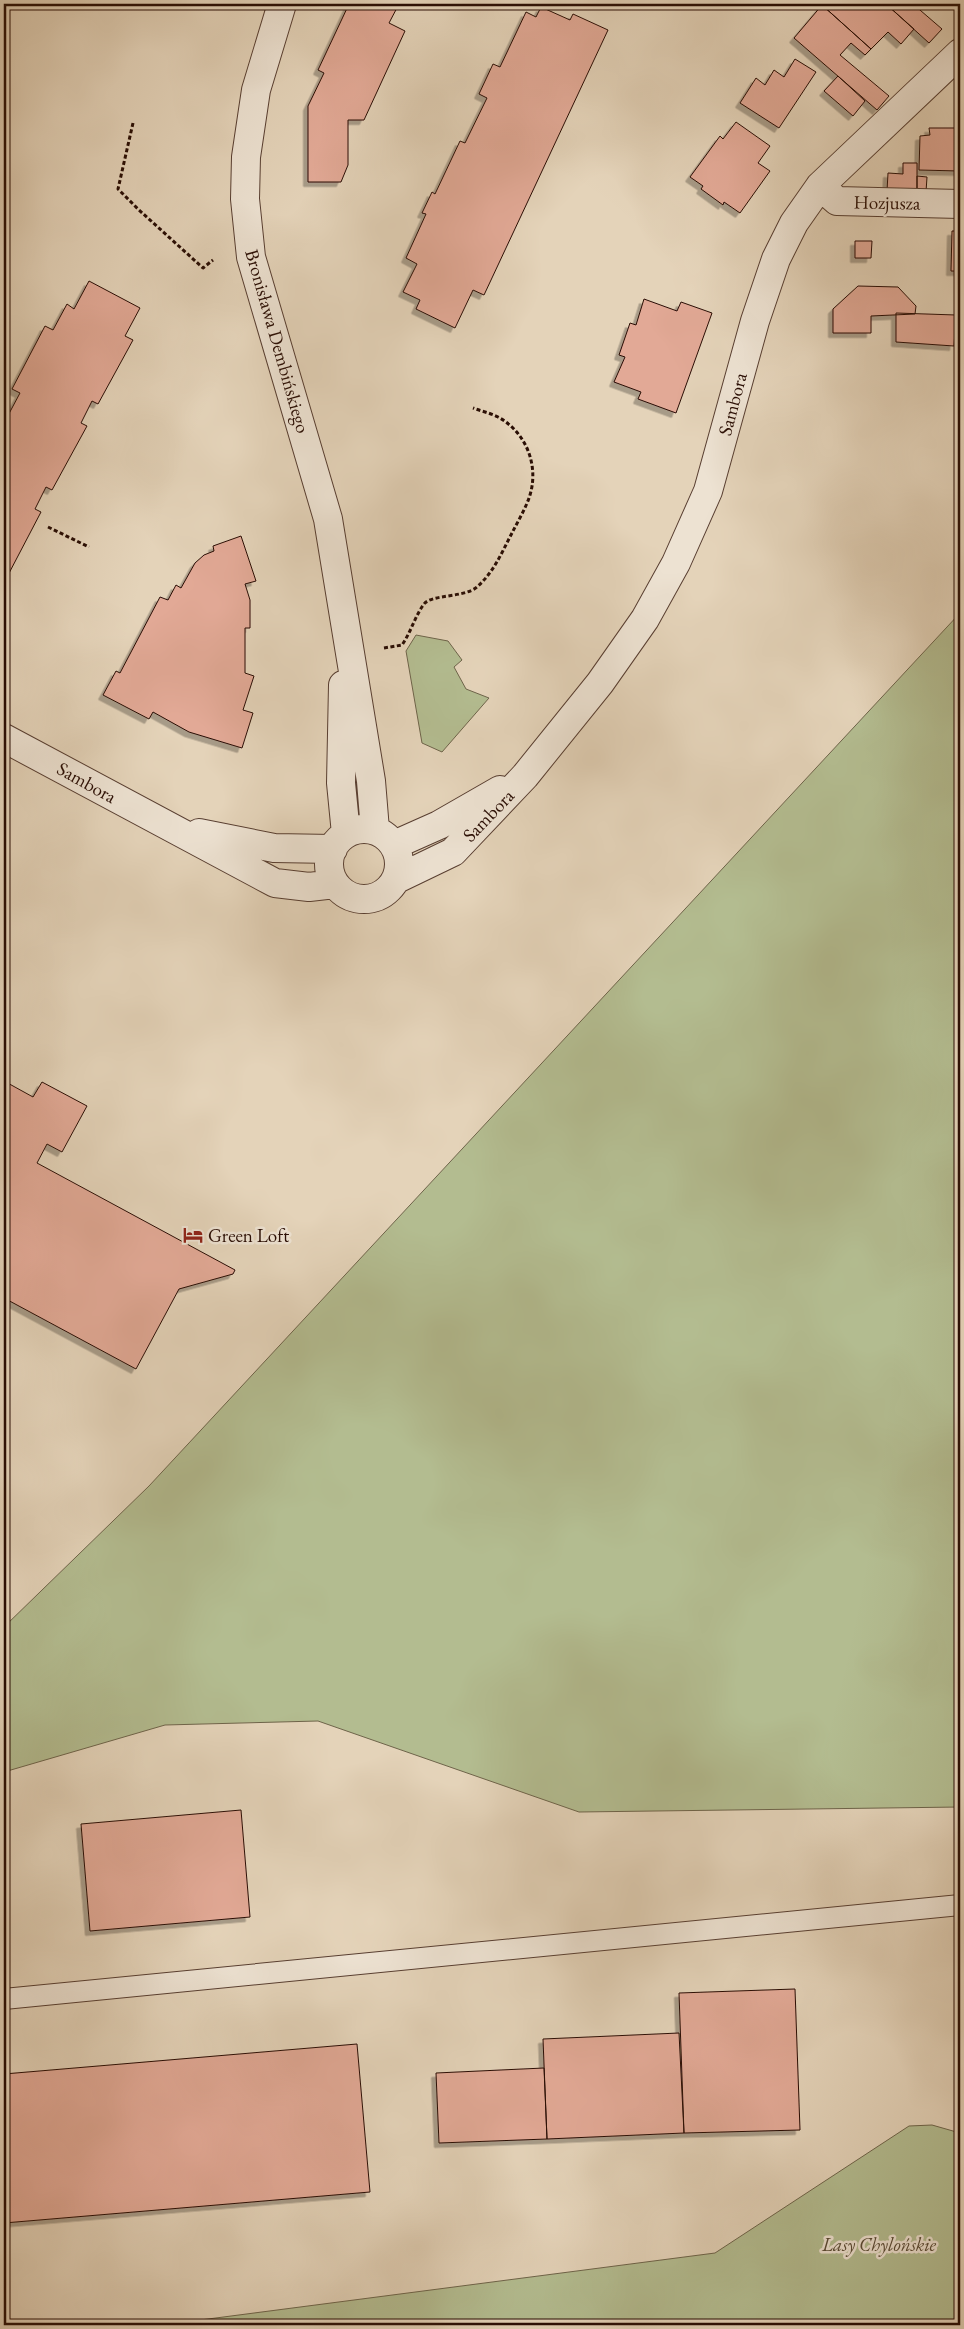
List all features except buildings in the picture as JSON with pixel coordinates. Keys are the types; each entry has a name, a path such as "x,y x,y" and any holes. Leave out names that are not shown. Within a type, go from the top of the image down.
{"street":[{"name":"Bronisława Dembińskiego","path":"282,4 256,90 246,158 245,199 251,257 328,519 372,781 384,838"},
{"name":"Sambora","path":"4,738 275,883 309,886 335,884 351,897 362,900 382,895 391,888 396,879 453,852 525,776 600,683 645,619 676,563 708,491 755,321 776,259 794,223 820,186 960,53"},
{"name":"Hozjusza","path":"820,186 837,202 960,204"},
{"name":"Bronisława Dembińskiego","path":"339,841 345,619"},
{"name":"Sambora","path":"170,827 274,848 339,841 365,829 384,838 439,824 525,776"},
{"path":"384,838 398,856 400,868 396,879"},
{"path":"335,884 329,867 339,841"}],"lane":[{"path":"4,1999 960,1905"}],"path":[{"path":"132,123 118,189 204,268 213,260"},
{"path":"380,649 402,645 410,635 424,604 434,598 453,597 476,588 494,569 530,496 534,474 530,452 517,432 499,418 473,408"},
{"path":"48,527 89,547"}],"green space":[{"path":"960,613 960,1807 579,1812 318,1721 165,1725 4,1772 4,1627 149,1486"},
{"path":"416,635 448,641 462,660 454,667 466,689 489,698 442,752 422,743 406,651"},
{"name":"Lasy Chylońskie","path":"932,2125 960,2133 960,2325 162,2325 715,2253 909,2126"}],"place":[{"name":"Green Loft","path":"193,1235"}]}
